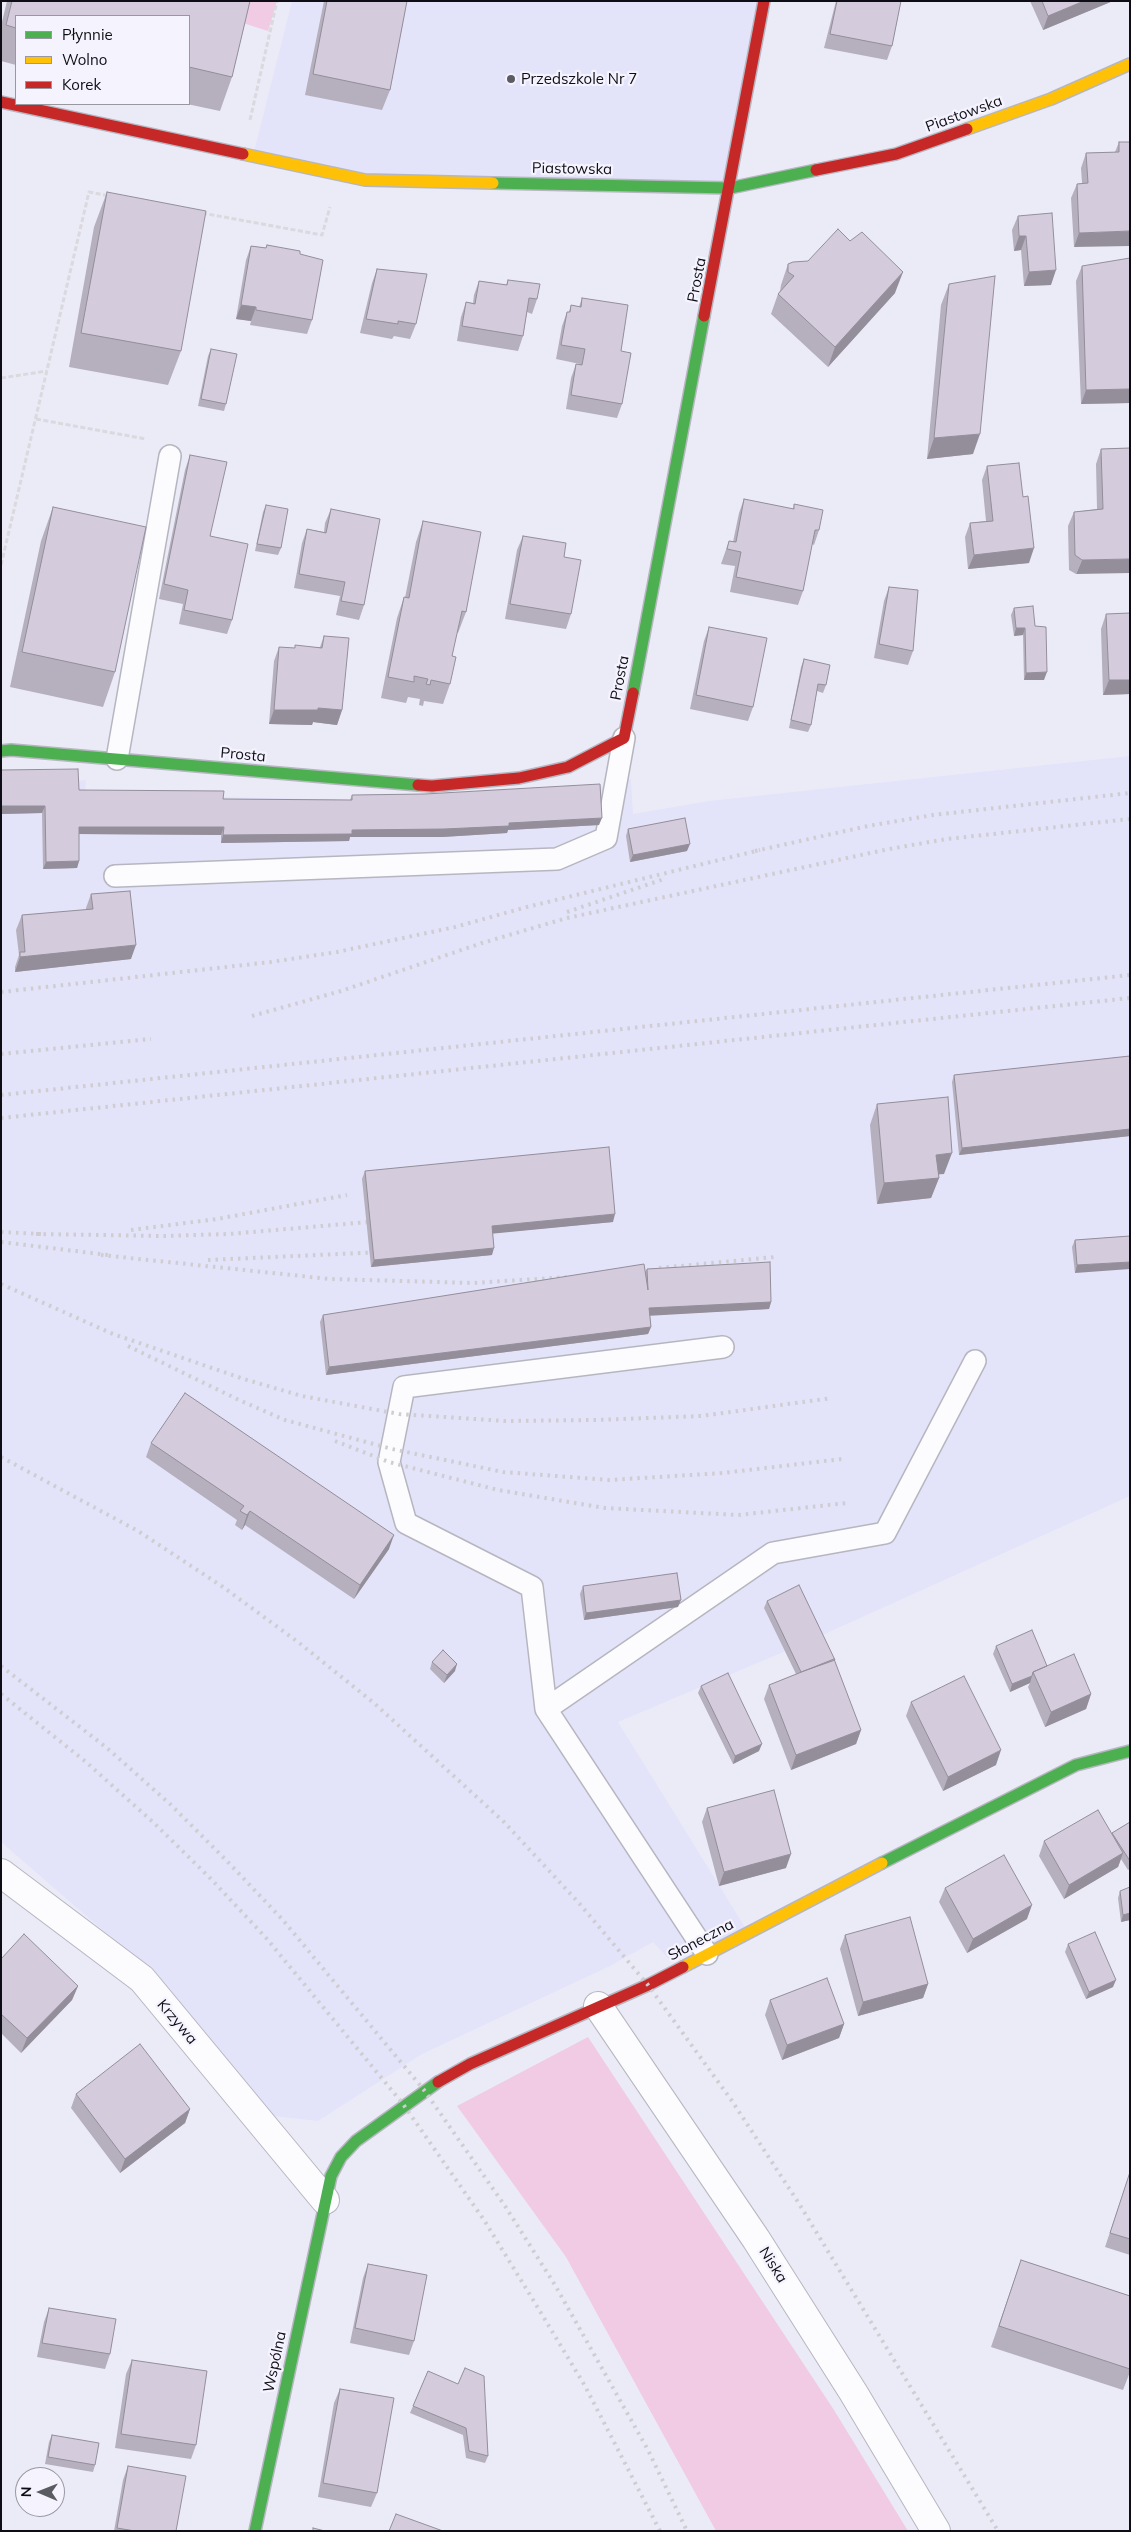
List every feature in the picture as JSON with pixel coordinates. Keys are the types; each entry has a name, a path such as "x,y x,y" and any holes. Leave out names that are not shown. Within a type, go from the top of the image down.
{"street":[{"name":"Prosta","path":"1,751 432,786 519,778 568,767 624,738 764,1"},
{"name":"Piastowska","path":"1,102 365,180 730,188 896,154 1051,99 1130,64"},
{"name":"Słoneczna","path":"324,2200 331,2176 341,2157 356,2141 404,2104 470,2064 648,1985 866,1871 1076,1765 1130,1751"},
{"name":"Krzywa","path":"1,1873 142,1979 324,2200"},
{"name":"Niska","path":"598,2006 756,2239 853,2392 936,2531"},
{"name":"Wspólna","path":"255,2531 324,2200"}],"lane":[{"path":"117,759 170,456"},
{"path":"115,876 557,859 606,838 624,738"},
{"path":"707,1954 546,1709 532,1587 406,1522 389,1462 404,1387 723,1347"},
{"path":"546,1709 773,1552 885,1533 974,1361"}],"path":[{"path":"242,154 277,1"},
{"path":"196,212 322,235 339,174"},
{"path":"1,565 89,192 118,197"},
{"path":"1,378 47,371"},
{"path":"36,419 173,444 170,456"}],"shaded area":[{"path":"174,1 277,1 268,31"},
{"name":"Przedszkole Nr 7","path":"292,1 764,1 730,188 365,180 253,156"},
{"path":"1130,756 1130,1496 807,1642 618,1722 748,1932 670,1960 653,1942 610,1966 422,2054 318,2121 273,2116 167,1986 1,1842 1,788 86,780 85,794 400,801 587,790 631,779 633,814 709,801"},
{"path":"588,2037 834,2410 908,2531 716,2531 566,2257 457,2106"}],"building":[{"path":"12,1 250,1 232,77 190,67 190,15 15,15 15,28 6,25"},
{"path":"327,1 407,1 390,90 313,74"},
{"path":"837,1 901,1 892,46 830,34"},
{"path":"1042,1 1084,1 1048,16"},
{"path":"1119,142 1130,142 1130,231 1079,233 1077,184 1088,183 1086,153 1119,152"},
{"path":"107,192 206,211 181,351 81,333"},
{"path":"1052,213 1056,270 1029,272 1026,236 1019,236 1018,216"},
{"path":"838,229 850,241 862,232 903,272 835,347 778,294 794,276 788,272 788,264 808,261"},
{"path":"267,245 300,251 300,254 323,260 312,320 256,310 256,307 241,305 251,246 266,248"},
{"path":"1130,258 1130,389 1086,390 1082,266"},
{"path":"377,269 427,274 416,324 398,321 398,324 366,319"},
{"path":"995,276 980,434 934,438 949,284"},
{"path":"508,280 540,284 537,299 529,298 523,336 462,326 466,302 475,304 479,281 507,285"},
{"path":"582,298 628,305 621,351 631,353 622,404 571,395 576,364 582,365 585,349 561,345 567,312 570,312 571,305 581,307"},
{"path":"211,349 237,354 226,404 201,399"},
{"path":"1130,448 1130,559 1082,560 1075,555 1074,512 1103,509 1101,449"},
{"path":"190,455 227,462 210,536 248,544 232,620 184,610 188,590 164,584"},
{"path":"1019,463 1023,497 1028,496 1034,548 974,555 970,523 993,521 987,466"},
{"path":"744,499 794,509 794,504 823,510 819,530 815,530 803,591 736,577 741,552 727,549 729,541 736,542"},
{"path":"266,505 288,509 281,548 257,544"},
{"path":"53,507 146,527 115,672 22,652"},
{"path":"331,509 380,519 364,605 341,601 345,582 299,574 307,529 326,533"},
{"path":"423,521 481,532 466,612 462,611 452,656 456,657 450,684 431,680 430,685 426,684 428,679 414,676 414,682 388,677 404,597 409,598"},
{"path":"523,536 566,543 564,557 581,560 571,614 510,604"},
{"path":"889,587 918,590 913,651 879,644"},
{"path":"1033,606 1035,626 1046,627 1047,672 1026,673 1025,628 1016,628 1014,608"},
{"path":"1130,613 1130,680 1109,680 1106,614"},
{"path":"709,627 767,638 753,707 696,695"},
{"path":"324,636 349,638 342,710 318,708 318,710 274,710 279,647 295,648 295,645 322,648"},
{"path":"804,659 830,665 826,685 818,684 811,725 791,720"},
{"path":"78,769 79,790 224,791 223,799 352,800 352,795 425,794 600,784 602,818 509,823 509,826 352,830 352,834 223,835 224,827 79,827 79,861 46,862 45,806 1,806 1,770"},
{"path":"685,818 690,844 633,855 628,829"},
{"path":"130,891 136,945 20,957 20,952 25,952 22,915 93,909 91,894"},
{"path":"1130,1056 1130,1129 962,1148 954,1075"},
{"path":"948,1097 952,1153 936,1155 939,1178 884,1183 877,1104"},
{"path":"609,1147 615,1214 492,1226 494,1248 374,1260 365,1171"},
{"path":"1130,1236 1130,1262 1077,1265 1075,1240"},
{"path":"770,1262 771,1302 649,1308 651,1327 329,1367 323,1315 644,1264 648,1290 647,1269"},
{"path":"185,1393 394,1535 360,1585 250,1511 247,1515 240,1511 244,1506 151,1443"},
{"path":"677,1573 681,1600 586,1613 583,1586"},
{"path":"799,1585 835,1660 801,1672 767,1601"},
{"path":"1032,1630 1047,1666 1033,1672 1032,1676 1012,1684 996,1646"},
{"path":"443,1650 457,1664 447,1675 432,1662"},
{"path":"1074,1654 1091,1694 1051,1712 1033,1672"},
{"path":"834,1659 861,1730 796,1755 769,1685"},
{"path":"728,1673 762,1744 735,1756 701,1686"},
{"path":"964,1676 1001,1750 948,1777 911,1702"},
{"path":"774,1790 791,1854 724,1872 707,1808"},
{"path":"1098,1810 1123,1853 1069,1885 1044,1841"},
{"path":"1130,1822 1130,1861 1112,1833"},
{"path":"1004,1855 1032,1905 973,1939 945,1888"},
{"path":"1130,1887 1130,1913 1123,1915 1120,1891"},
{"path":"910,1917 928,1984 863,2002 845,1935"},
{"path":"1095,1932 1116,1980 1089,1992 1068,1944"},
{"path":"24,1934 78,1986 27,2038 1,2014 1,1959"},
{"path":"827,1978 844,2024 787,2045 770,2000"},
{"path":"140,2044 190,2109 125,2159 76,2094"},
{"path":"1130,2172 1130,2239 1110,2233"},
{"path":"1021,2260 1130,2296 1130,2369 999,2326"},
{"path":"368,2264 427,2275 414,2341 355,2328"},
{"path":"49,2308 116,2319 110,2354 42,2343"},
{"path":"132,2360 207,2371 196,2445 121,2434"},
{"path":"465,2368 484,2376 488,2456 469,2451 466,2428 413,2406 428,2371 458,2384"},
{"path":"340,2389 394,2398 377,2493 323,2483"},
{"path":"52,2435 99,2443 95,2465 48,2457"},
{"path":"128,2466 186,2476 176,2531 135,2531 117,2528"},
{"path":"396,2514 443,2531 389,2531"},
{"path":"313,2528 325,2531 313,2531"}],"railway":[{"path":"755,851 868,826 933,815 1130,793"},
{"path":"252,1016 341,991 482,943 567,918 889,849 947,839 1130,819"},
{"path":"1,992 271,962 337,952 455,927 527,907 760,850"},
{"path":"567,912 664,879"},
{"path":"1,1095 1130,975"},
{"path":"1,1118 1130,998"},
{"path":"1,1054 151,1039"},
{"path":"131,1230 217,1219 347,1195"},
{"path":"36,1234 162,1236 229,1234 380,1221"},
{"path":"1,1232 41,1234"},
{"path":"1,1242 108,1255"},
{"path":"208,1260 383,1252"},
{"path":"101,1255 330,1279 473,1283 569,1277"},
{"path":"659,1268 775,1257"},
{"path":"1,1284 113,1334 244,1379 302,1396 399,1414 505,1421 596,1420 701,1416 832,1398"},
{"path":"128,1346 239,1400 285,1420 392,1449 503,1472 609,1480 723,1473 842,1459"},
{"path":"335,1441 389,1462 498,1490 605,1508 738,1515 847,1503"},
{"path":"1,1457 138,1531 223,1587 298,1642 374,1703 504,1822 578,1902 648,1985 732,2101 798,2202 998,2531"},
{"path":"1,1666 107,1748 170,1804 226,1860 282,1919 424,2090 505,2206 555,2285 648,2450 687,2531"},
{"path":"1,1694 86,1762 154,1823 212,1880 267,1939 403,2104 484,2220 585,2386 660,2531"}],"traffic: fast":[{"path":"493,183 730,188 816,170"},
{"path":"633,693 704,316"},
{"path":"1,751 11,750 418,785"},
{"path":"882,1863 1076,1765 1130,1751"},
{"path":"255,2531 331,2176 341,2157 356,2141 438,2082"}],"traffic: slow":[{"path":"967,129 1051,99 1130,64"},
{"path":"243,154 365,180 493,183"},
{"path":"683,1967 882,1863"}],"traffic: jam":[{"path":"704,316 764,1"},
{"path":"1,102 243,154"},
{"path":"816,170 896,154 967,129"},
{"path":"418,785 432,786 519,778 568,767 624,738 633,693"},
{"path":"438,2082 470,2064 648,1985 683,1967"}],"place":[{"name":"Przedszkole Nr 7","path":"511,79"}]}
